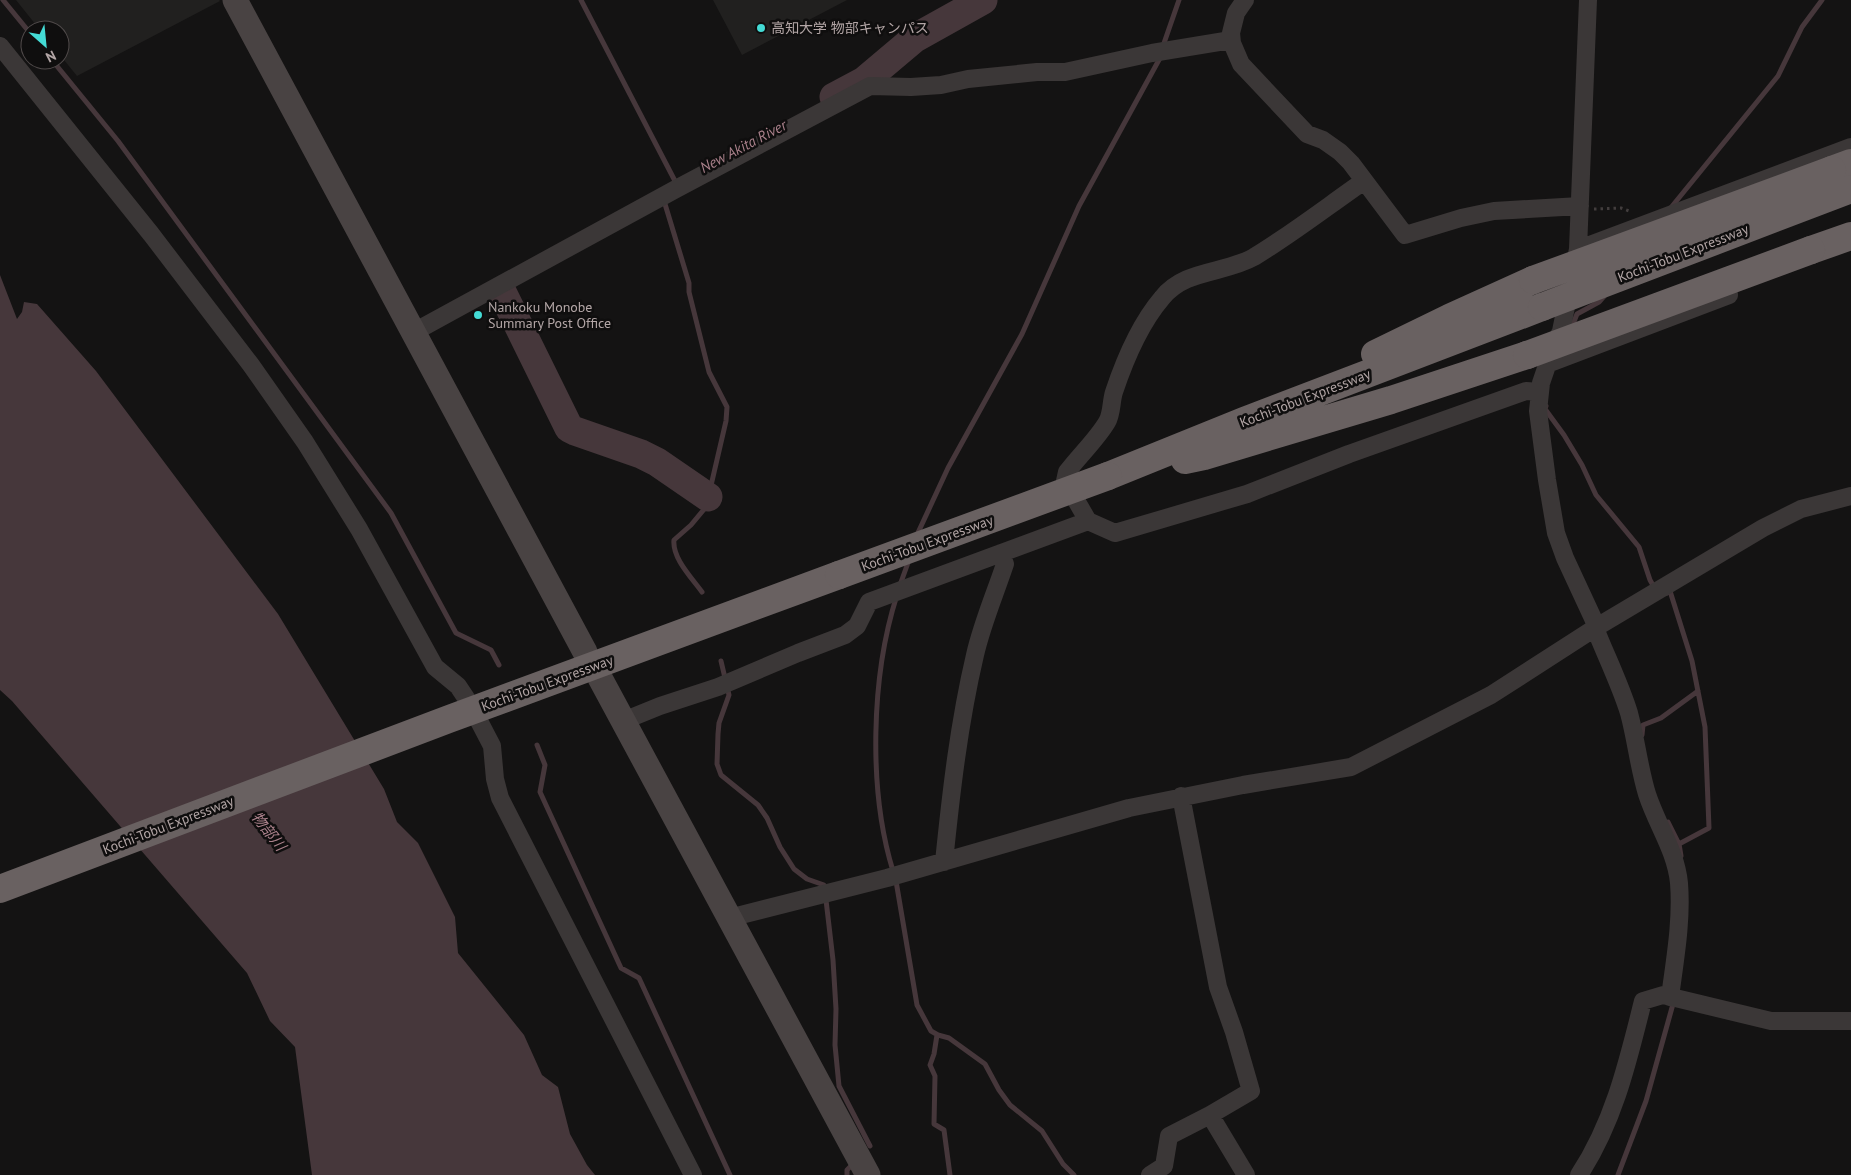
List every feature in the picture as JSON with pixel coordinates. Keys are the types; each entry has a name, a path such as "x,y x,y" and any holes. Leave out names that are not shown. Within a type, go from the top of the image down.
{"highway":[{"path":"1244,421 1399,342 1533,280 1841,166"},
{"name":"Kochi-Tobu Expressway","path":"0,889 449,719 1108,476 1244,421 1851,189"},
{"path":"1108,476 1204,456 1391,400 1537,360 1811,250 1851,236"}],"street":[{"path":"235,0 585,652"},
{"path":"1245,0 1236,12 1232,24 1231,40 1244,69 1307,134 1323,140 1340,152 1351,163 1405,234 1460,218 1494,211 1580,208"},
{"path":"1537,360 1553,348 1561,331 1578,249 1588,0"},
{"path":"414,332 870,86 911,88 941,85 968,78 1037,72 1065,72 1152,53 1231,40"},
{"path":"0,46 151,234 251,365 305,442 359,529 435,667 458,686 466,698"},
{"path":"1578,249 1851,147"},
{"path":"1364,181 1252,258 1186,278 1173,286 1162,297 1143,325 1123,365 1113,395 1108,421 1066,472 1065,481 1088,521 1115,533 1247,494 1349,454 1526,391 1540,392"},
{"path":"1537,360 1851,248"},
{"path":"1537,360 1540,392 1538,412 1556,533 1625,700 1647,793 1677,868 1679,884 1678,937 1670,996"},
{"path":"730,918 944,862 1129,808 1181,796 1351,767 1491,695 1596,628 1786,516 1801,509 1851,496"},
{"path":"623,721 660,706 718,687 846,635 857,626 869,602 1088,521"},
{"path":"944,862 964,709 976,653 1005,564 1001,553"},
{"path":"600,678 868,1175"},
{"path":"479,721 492,746 495,779 500,798 693,1175"},
{"path":"1150,1175 1164,1166 1169,1136 1210,1116 1251,1091 1234,1032 1218,987 1181,796"},
{"path":"1579,1175 1595,1147 1616,1099 1644,1000 1663,995 1670,996 1771,1021 1851,1021"},
{"path":"1210,1116 1246,1175"}],"path":[{"path":"1580,208 1621,208 1650,222"}],"shaded area":[{"path":"16,0 220,1 77,76 70,67 70,20 32,20"},
{"name":"高知大学 物部キャンパス","path":"713,0 847,0 742,55"}],"water":[{"name":"物部川","path":"0,275 17,319 22,312 24,302 37,304 96,371 278,614 384,789 397,822 418,843 455,917 458,953 524,1035 542,1075 558,1087 570,1134 587,1165 595,1175 312,1175 295,1047 270,1021 247,973 12,701 0,690"}],"waterway":[{"path":"3,0 20,21"},
{"path":"581,0 675,181"},
{"name":"New Akita River","path":"834,97 864,81 915,38 983,0"},
{"path":"1163,46 1179,0"},
{"path":"1669,210 1778,76 1802,27 1822,0"},
{"path":"916,537 948,468 1022,334 1079,206 1160,58"},
{"path":"60,70 118,141 391,513 456,633 491,650 499,665"},
{"path":"665,204 689,283 689,292 709,372 727,407 726,421 706,507 691,525 674,540 674,547 679,561 702,592"},
{"name":"New Akita River","path":"502,292 569,428 641,454 657,462 708,497"},
{"path":"1571,329 1577,314 1599,302 1606,294"},
{"path":"1546,406 1545,409 1564,435 1582,465 1596,495 1639,547 1654,587"},
{"path":"900,585 909,560"},
{"path":"1667,593 1670,591 1692,661 1705,727 1709,828 1679,844 1681,856"},
{"path":"893,871 879,805 876,733 882,661 888,627 897,595"},
{"path":"721,661 729,695 719,723 717,764 721,775 758,805 794,869 807,879 824,885 824,888"},
{"path":"1642,735 1643,725 1661,718 1698,691"},
{"path":"537,745 545,765 540,792 621,968 639,978 730,1175"},
{"path":"1668,822 1679,844"},
{"path":"896,881 917,1005 931,1031 949,1038 985,1064 999,1090 1010,1105 1042,1131 1063,1164 1074,1175"},
{"path":"826,900 833,960 836,1009 835,1045 839,1086 870,1146"},
{"path":"1618,1175 1646,1101 1673,1004"},
{"path":"937,1035 930,1065 935,1076 934,1124 944,1130 950,1175"},
{"path":"847,1175 847,1170 850,1167"}],"place":[{"name":"高知大学 物部キャンパス","path":"761,28"},
{"name":"Nankoku Monobe Summary Post Office","path":"478,315"}]}
